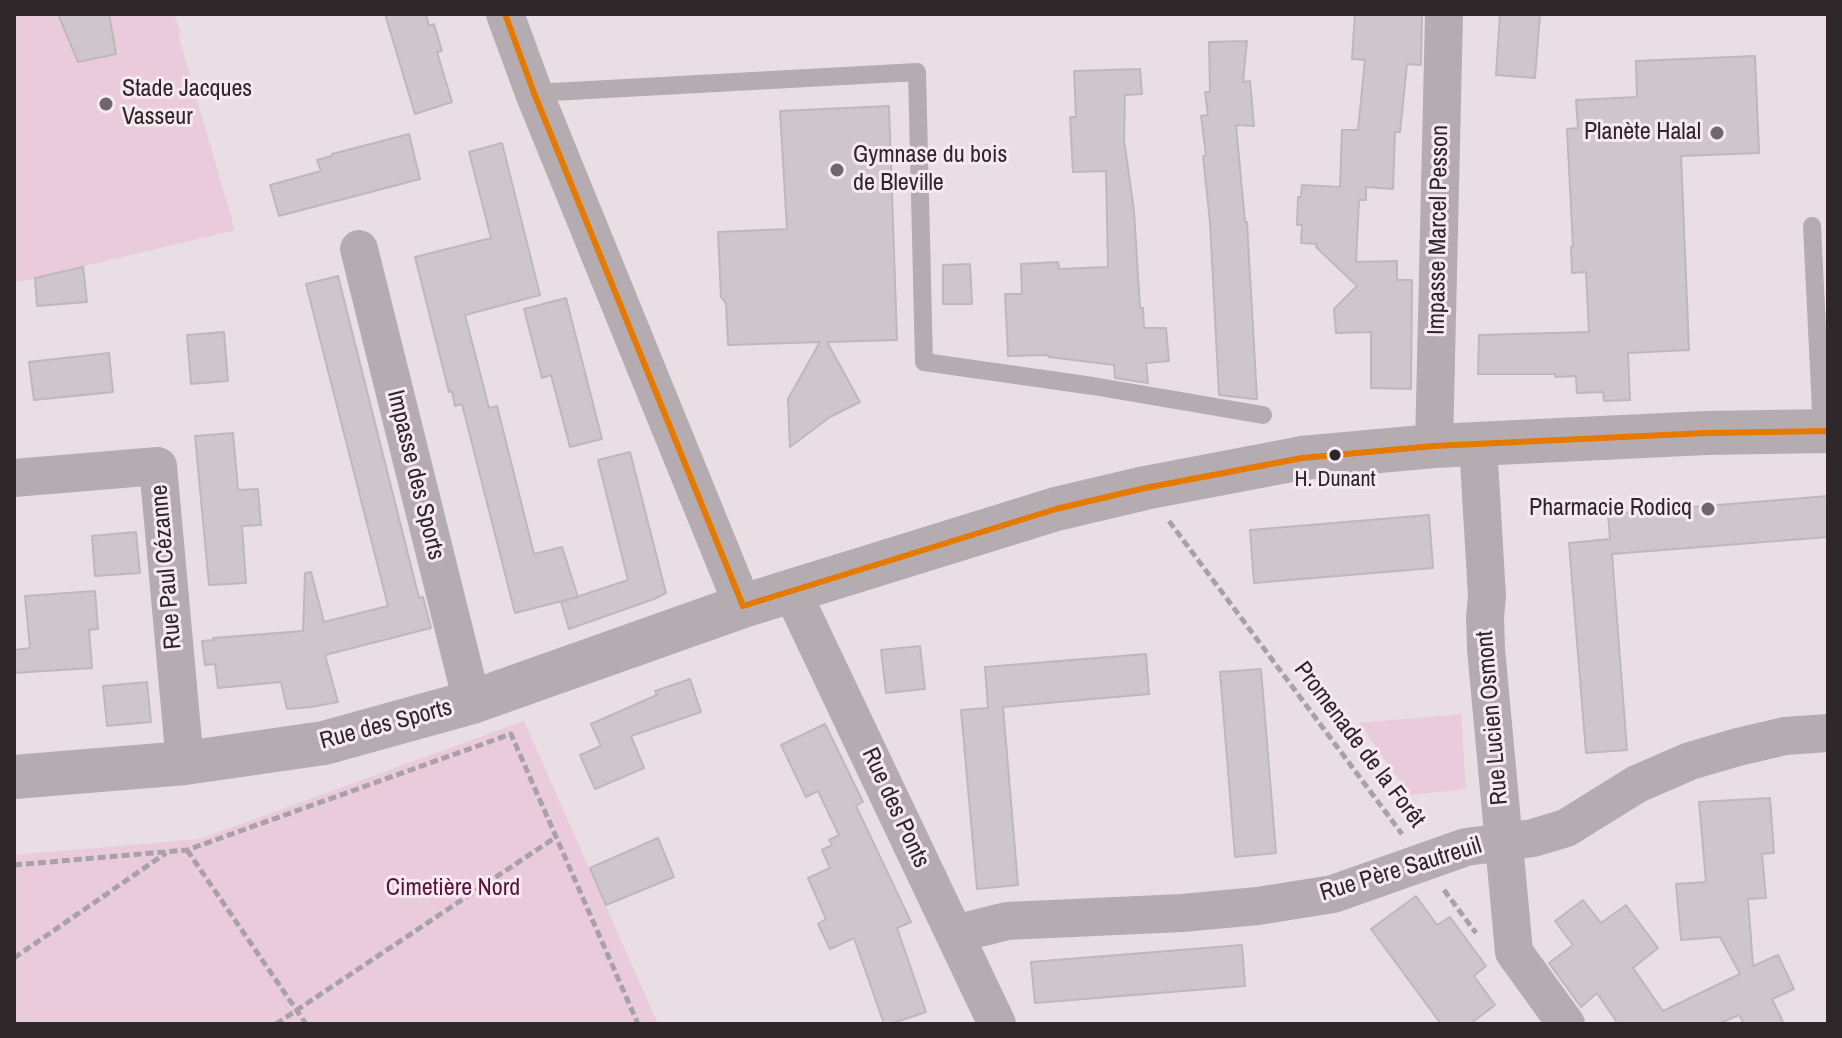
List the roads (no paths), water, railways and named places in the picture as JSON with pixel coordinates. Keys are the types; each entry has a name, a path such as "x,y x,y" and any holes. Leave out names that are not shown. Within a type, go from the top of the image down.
{"street":[{"path":"505,14 534,93 743,606"},
{"name":"Impasse Marcel Pesson","path":"1434,446 1444,14"},
{"name":"Impasse des Sports","path":"359,249 472,702"},
{"name":"Rue des Sports","path":"14,777 185,763 324,743 472,702 743,606 1056,509 1145,488 1302,458 1434,446 1706,433 1825,431"},
{"name":"Rue Lucien Osmont","path":"1478,444 1487,596 1486,649 1514,952 1566,1024"},
{"name":"Rue Paul Cézanne","path":"14,478 158,466 185,763"},
{"name":"Rue des Ponts","path":"792,592 997,1024"},
{"name":"Rue Père Sautreuil","path":"955,934 1007,921 1182,913 1258,906 1333,894 1466,847 1533,838 1566,828 1637,784 1690,761 1785,736 1828,733"}],"lane":[{"path":"534,93 917,72 924,362 1263,415"},
{"path":"1812,226 1825,431"}],"place":[{"name":"Stade Jacques Vasseur","path":"106,104"},
{"name":"Planète Halal","path":"1717,133"},
{"name":"Gymnase du bois de Bleville","path":"837,170"},
{"name":"H. Dunant","path":"1335,455"},
{"name":"Pharmacie Rodicq","path":"1708,509"}],"park label":[{"name":"Cimetière Nord","path":"453,889"}]}
